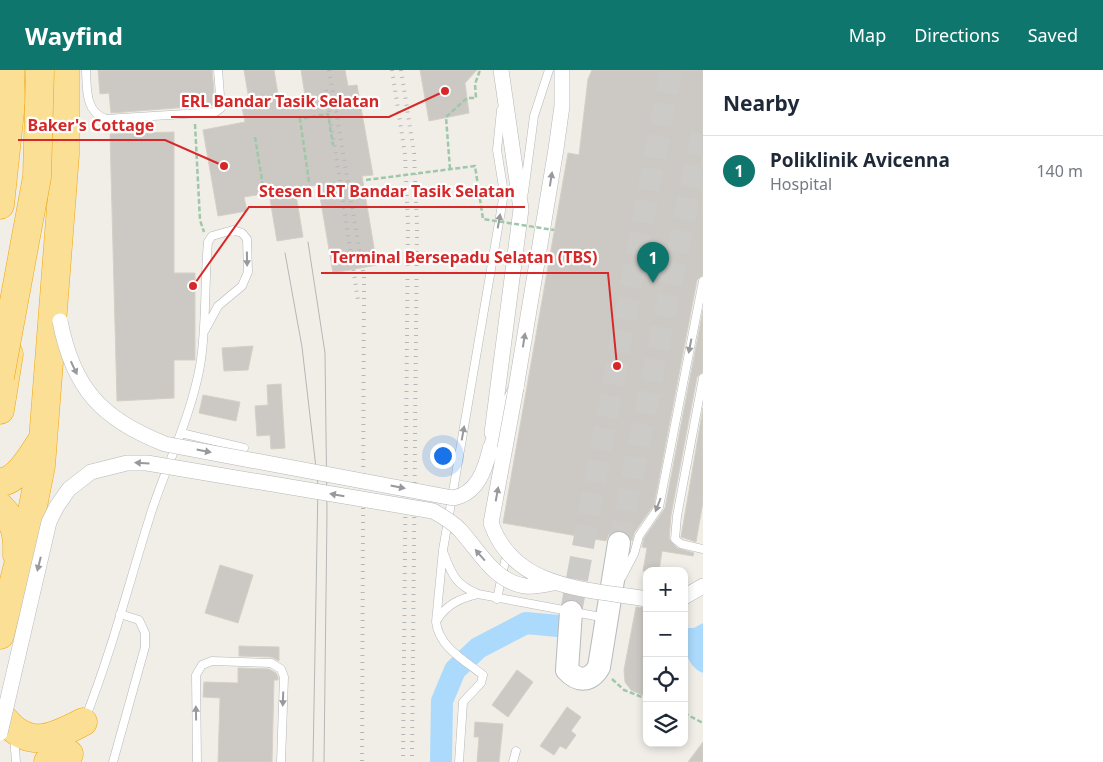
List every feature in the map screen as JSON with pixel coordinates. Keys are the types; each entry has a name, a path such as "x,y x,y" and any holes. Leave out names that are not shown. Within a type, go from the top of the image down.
{"highway":[{"path":"0,108 6,70"},
{"path":"0,205 11,102 10,70"},
{"path":"0,377 37,177 40,70"},
{"path":"0,410 32,219 40,145 40,70"},
{"path":"0,635 32,511 41,466 38,448 65,155 78,102 65,70"},
{"path":"0,482 4,482 21,470 38,448"},
{"path":"0,507 11,518 18,536 17,570"},
{"path":"5,725 26,738 38,740 52,737 69,747"}],"street":[{"path":"65,155 60,321 73,369 96,402 124,425 164,444 453,498 469,492 476,484 485,469 490,449 521,209 503,91 502,70"},
{"path":"552,583 512,560 497,540 491,523 516,388 556,149 562,106 562,70"},
{"path":"490,449 516,388"},
{"path":"5,725 49,522 69,489 91,472 108,466 127,463 147,463 433,511 447,518 459,529 481,558 512,583 534,586 552,583 643,598"},
{"path":"571,612 567,670 573,677 588,679 598,667 615,593 619,543"},
{"path":"576,584 615,593"},
{"path":"688,595 703,586"}],"lane":[{"path":"86,70 78,102 98,116 106,119 216,112 221,108 218,70"},
{"path":"521,209 534,116 549,70"},
{"path":"460,762 463,702 481,683 482,675 445,644 438,633 436,622 443,550 504,193 497,150 503,91"},
{"path":"69,747 102,676 153,508 181,433 196,382 205,330 204,286 208,242 212,236 233,230 242,233 247,239 248,272 242,286 218,306 205,330"},
{"path":"615,593 624,571 634,554 639,536 659,507 703,281"},
{"path":"703,378 677,516 676,538 681,544 703,549"},
{"path":"181,433 244,448"},
{"path":"497,599 510,543"},
{"path":"443,550 450,571 462,587 478,594 608,618"},
{"path":"436,622 445,607 461,598 478,594"},
{"path":"113,762 145,648 145,633 139,620 120,614"},
{"path":"197,762 196,674 202,665 212,661 271,663 281,669 284,677 281,762"},
{"path":"5,725 16,762"},
{"path":"513,762 516,751"}],"path":[{"path":"450,169 446,117 467,98 476,98 475,84 480,70"},
{"path":"309,182 300,119 328,114 332,144"},
{"path":"195,124 200,220"},
{"path":"255,137 263,186"},
{"path":"366,180 475,166 483,219 554,230"},
{"path":"598,667 624,690 643,697"},
{"path":"688,715 703,723"}],"water":[{"path":"703,623 703,673 692,665 688,657 688,628 694,628"}],"building":[{"path":"98,70 212,70 215,105 111,113 109,93 100,94"},
{"path":"244,70 274,70 279,100 305,96 301,70 345,70 348,86 357,85 373,175 362,176 377,265 333,273 318,185 295,189 303,237 277,241 269,193 244,197 247,211 218,216 203,130 245,122 242,108 250,106"},
{"path":"420,70 477,70 465,83 469,113 429,121"},
{"path":"592,70 703,70 703,275 697,280 654,505 634,533 632,541 628,533 621,530 609,534 606,541 503,523 568,153 579,155 588,79"},
{"path":"174,132 174,273 195,273 195,360 174,360 174,398 117,401 110,134"},
{"path":"703,310 703,372 697,377 671,515 669,539 677,548 694,553 693,556 662,551 660,567 644,567 647,548 642,547 644,538 665,508"},
{"path":"253,346 248,370 224,371 222,348"},
{"path":"281,384 285,448 271,449 270,435 257,436 255,406 268,405 267,385"},
{"path":"203,395 240,402 236,421 199,413"},
{"path":"703,408 703,502 696,542 681,537"},
{"path":"220,565 253,575 238,623 205,613"},
{"path":"636,607 643,608 643,695 631,690 625,682 624,670"},
{"path":"239,646 279,647 279,661 271,657 239,656"},
{"path":"238,668 269,669 276,673 278,677 278,680 274,680 272,762 218,762 220,698 203,697 204,682 238,683"},
{"path":"517,670 533,682 508,717 492,705"},
{"path":"567,707 581,717 571,731 576,735 566,749 560,746 554,755 540,746"},
{"path":"475,722 503,724 499,762 477,762 479,737 474,737"},
{"path":"703,742 703,762 688,762"}],"waterway":[{"path":"441,762 442,701 455,670 478,648 526,623 558,626"}],"tunnel":[{"path":"571,612 670,74 668,70"},
{"path":"619,543 703,126"}],"tram line":[{"path":"308,242 325,353 327,513 324,762"},
{"path":"285,253 302,347 318,485 313,762"}],"railway":[{"path":"329,70 364,277 362,762"},
{"path":"392,70 405,154 408,225 403,762"},
{"path":"401,70 414,153 417,225 412,762"},
{"path":"326,90 358,300"}],"place":[{"name":"ERL Bandar Tasik Selatan","path":"445,91"},
{"name":"Baker's Cottage","path":"224,166"},
{"name":"Poliklinik Avicenna","path":"653,283"},
{"name":"Stesen LRT Bandar Tasik Selatan","path":"193,286"},
{"name":"Terminal Bersepadu Selatan (TBS)","path":"617,366"}]}
